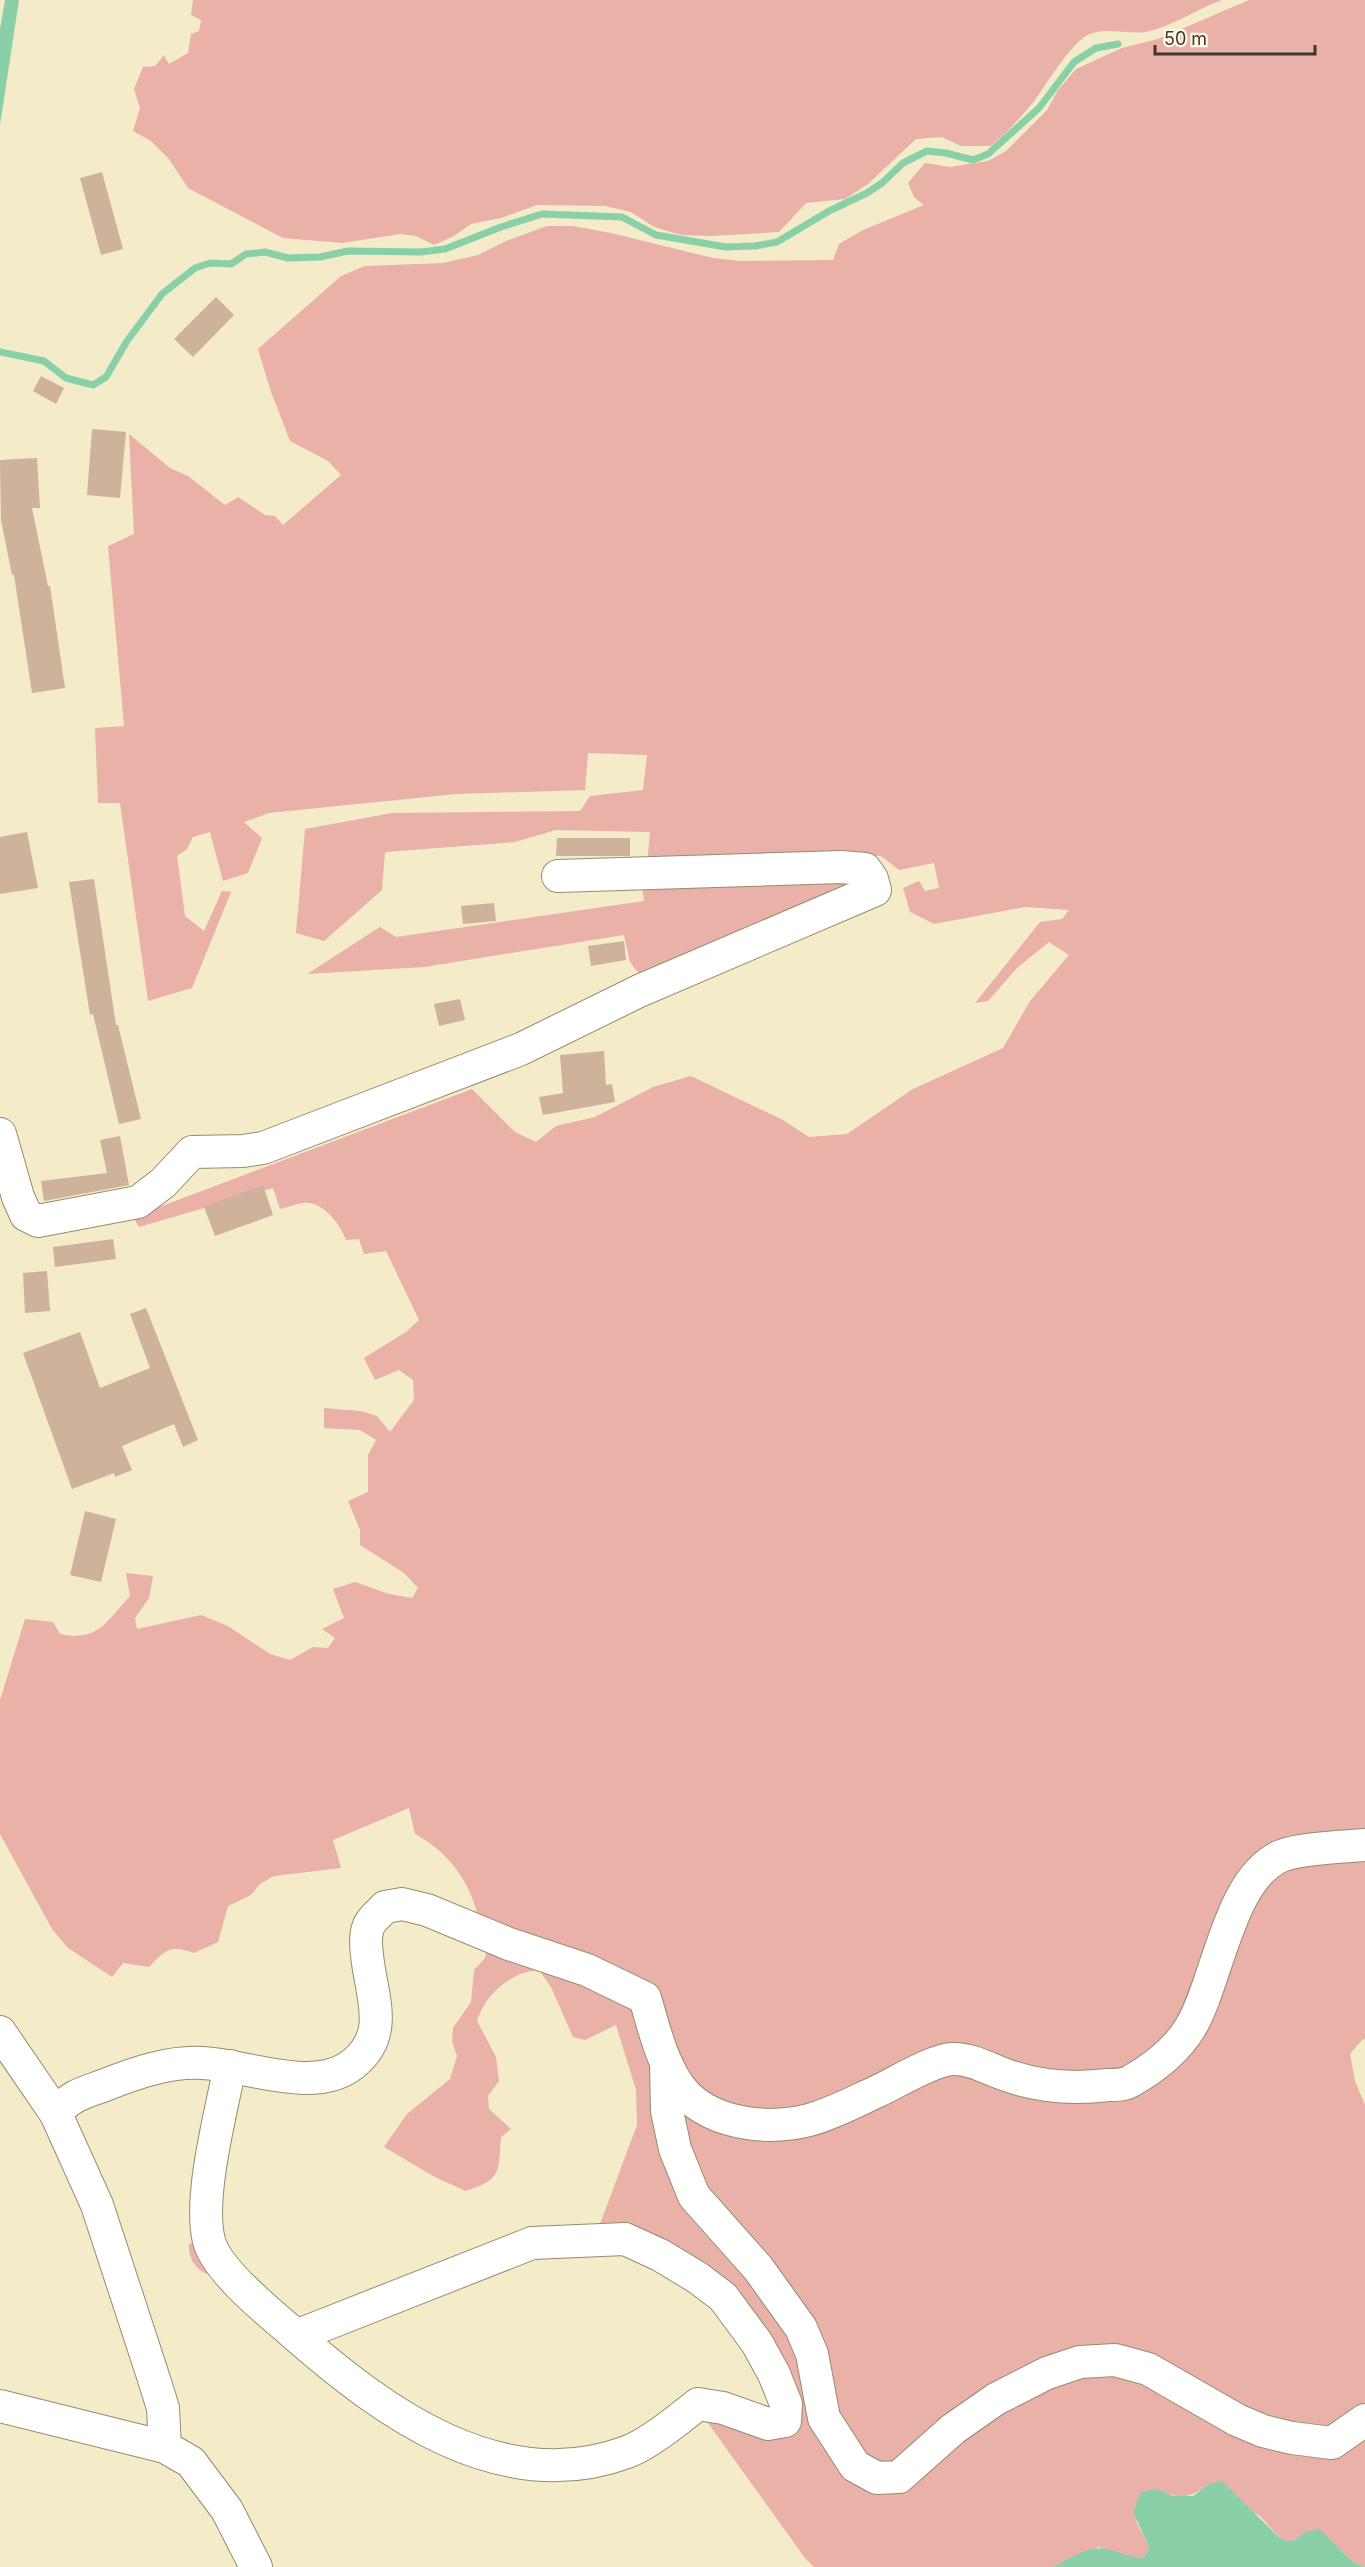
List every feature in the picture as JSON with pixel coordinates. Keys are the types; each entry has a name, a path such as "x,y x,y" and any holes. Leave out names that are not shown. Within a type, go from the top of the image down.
{"street":[{"path":"0,1134 18,1197 26,1215 38,1221 138,1203 163,1183 192,1152 243,1151 263,1148 521,1049 639,991 874,890 872,879 865,869 840,867 558,876"},
{"path":"56,2114 66,2100 114,2081 171,2065 201,2063 312,2079 337,2073 352,2066 367,2051 375,2038 377,2020 366,1946 368,1927 385,1906 402,1904 427,1910 509,1944 586,1970 645,1998 666,2064 680,2087 696,2103 719,2116 774,2125 809,2120 951,2059 976,2064 1008,2076 1038,2083 1079,2088 1129,2083 1170,2054 1190,2028 1233,1917 1247,1888 1261,1870 1281,1856 1365,1845"},
{"path":"0,2032 56,2114 97,2205 163,2408 165,2447"},
{"path":"666,2064 667,2111 675,2149 694,2196 758,2268 801,2328 812,2354 824,2418 855,2466 877,2478 899,2477 953,2429 996,2399 1047,2373 1080,2362 1115,2360 1148,2369 1237,2420 1263,2431 1292,2438 1332,2443 1365,2420"},
{"path":"230,2066 205,2208 210,2242 227,2272 296,2336 325,2361 377,2400 426,2431 469,2451 507,2460 551,2465 594,2461 628,2452 698,2404 723,2408 768,2424 785,2421 786,2404 774,2374 757,2343 723,2297 698,2278 660,2255 626,2239 532,2243 296,2336"},
{"path":"0,2406 165,2447 191,2462 227,2510 256,2567"}],"shaded area":[{"path":"5,0 19,0 0,125 0,29"},
{"path":"193,0 1222,0 1165,26 1146,32 1105,31 1090,34 1070,50 1035,100 1014,125 991,146 961,146 942,137 916,139 868,184 845,199 806,203 779,232 711,236 681,235 654,227 631,212 605,206 537,205 501,218 471,224 454,236 434,245 416,236 400,234 342,243 283,238 188,188 169,159 151,141 133,131 140,108 134,89 143,67 155,66 164,55 169,64 188,53 191,34 199,31 201,20 191,15"},
{"path":"1249,0 1365,0 1365,1841 1280,1852 1168,2051 1079,2084 977,2059 808,2116 698,2100 648,1995 480,1927 472,1898 459,1873 440,1851 415,1834 409,1808 333,1840 341,1868 274,1876 260,1884 251,1895 228,1906 218,1942 194,1953 179,1949 169,1950 149,1967 123,1963 112,1977 68,1948 52,1929 0,1834 0,1700 25,1619 53,1622 60,1634 73,1636 93,1632 107,1622 130,1596 126,1573 153,1576 149,1598 135,1618 137,1629 201,1615 228,1626 270,1654 290,1660 313,1647 328,1648 335,1638 322,1629 344,1618 333,1589 355,1582 389,1594 412,1598 418,1588 404,1573 360,1545 360,1530 348,1501 368,1492 368,1455 376,1440 360,1430 324,1428 324,1408 360,1411 377,1416 390,1432 414,1400 413,1380 399,1370 375,1380 364,1358 406,1332 419,1320 386,1251 364,1254 359,1239 346,1240 332,1217 315,1205 302,1203 280,1209 273,1188 139,1227 133,1217 472,1089 515,1132 536,1142 556,1126 595,1117 653,1087 691,1076 783,1120 809,1137 847,1134 913,1089 1003,1048 1030,1001 1069,955 1049,942 1017,968 988,1001 975,1003 1040,922 1062,919 1069,910 1025,907 934,924 910,912 903,888 919,881 925,891 939,888 934,863 899,870 881,856 804,855 647,866 650,832 556,830 515,842 385,852 382,890 324,941 296,933 305,829 392,813 580,811 590,796 643,790 647,755 588,753 585,790 456,794 269,813 244,822 262,838 248,873 223,881 210,832 193,837 187,849 177,856 185,916 204,931 222,891 231,892 192,988 148,1001 120,803 98,803 95,728 124,726 108,546 134,534 129,434 170,468 188,476 225,505 238,497 265,515 275,516 283,525 341,475 328,461 290,441 271,392 258,349 341,276 365,266 443,263 478,255 506,241 547,226 573,226 611,233 713,258 740,261 833,260 839,244 863,230 924,205 914,197 908,183 925,163 950,167 988,161 1006,151 1047,110 1058,90 1076,69 1122,48 1158,39"},
{"path":"844,873 860,886 644,981 630,962 624,935 424,967 307,974 380,927 396,937 644,901 641,879"},
{"path":"1365,1850 1365,2039 1350,2054 1355,2081 1365,2105 1365,2417 1331,2439 1080,2359 878,2475 697,2195 675,2097 744,2127 952,2064 1037,2088 1174,2058 1264,1874"},
{"path":"487,1950 641,2002 660,2112 875,2484 999,2405 1115,2367 1234,2425 1365,2429 1365,2567 1352,2561 1342,2551 1305,2532 1294,2541 1282,2540 1260,2516 1209,2484 1196,2493 1184,2496 1172,2495 1157,2489 1136,2521 1149,2547 1144,2558 1134,2558 1099,2547 1052,2567 814,2567 805,2558 700,2412 791,2427 728,2292 597,2232 637,2125 636,2090 616,2025 585,2040 573,2037 551,1987 539,1970 509,1980 500,1986 486,2002 477,2021 496,2057 499,2081 488,2096 489,2109 511,2129 501,2137 496,2173 486,2183 465,2191 433,2176 384,2147 407,2114 450,2079 457,2056 452,2041 453,2028 471,2002 474,1970 485,1958"},
{"path":"202,2239 221,2276 202,2272 191,2258 189,2244"},
{"path":"1222,2481 1282,2540 1294,2541 1305,2532 1319,2529 1352,2561 1365,2567 1052,2567 1081,2552 1095,2548 1144,2558 1149,2547 1133,2512 1141,2492 1157,2489 1173,2496 1193,2496 1209,2484"}],"building":[{"path":"102,172 123,249 101,255 80,178"},
{"path":"216,297 234,315 193,357 174,339"},
{"path":"41,376 64,388 56,404 33,391"},
{"path":"92,429 126,432 120,498 87,495"},
{"path":"37,458 40,508 32,508 48,586 50,586 65,688 32,693 14,575 12,575 1,520 0,460"},
{"path":"27,832 38,888 0,894 0,837"},
{"path":"557,838 630,838 630,856 556,856"},
{"path":"94,879 116,1025 118,1025 141,1119 119,1124 93,1014 90,1015 69,882"},
{"path":"494,903 496,921 463,924 461,906"},
{"path":"624,941 626,960 591,966 588,946"},
{"path":"460,999 465,1020 439,1026 434,1004"},
{"path":"604,1051 606,1085 612,1084 615,1102 543,1115 539,1097 563,1093 560,1055"},
{"path":"120,1136 129,1185 44,1201 41,1181 107,1173 100,1140"},
{"path":"263,1185 273,1215 215,1236 204,1207"},
{"path":"113,1239 116,1259 55,1267 53,1247"},
{"path":"47,1271 50,1311 25,1313 23,1273"},
{"path":"146,1308 198,1440 183,1447 174,1424 122,1446 132,1470 115,1477 114,1473 72,1489 23,1353 80,1332 100,1388 150,1368 130,1314"},
{"path":"85,1511 116,1519 101,1582 70,1575"}],"waterway":[{"path":"0,352 44,361 66,378 93,385 106,377 127,341 162,294 195,268 210,263 231,264 246,254 265,252 288,258 320,257 348,251 421,252 445,249 542,214 622,217 656,235 726,247 755,246 777,242 829,211 867,193 882,183 903,163 927,151 973,160 988,154 1039,108 1074,62 1096,48 1118,44"}]}
